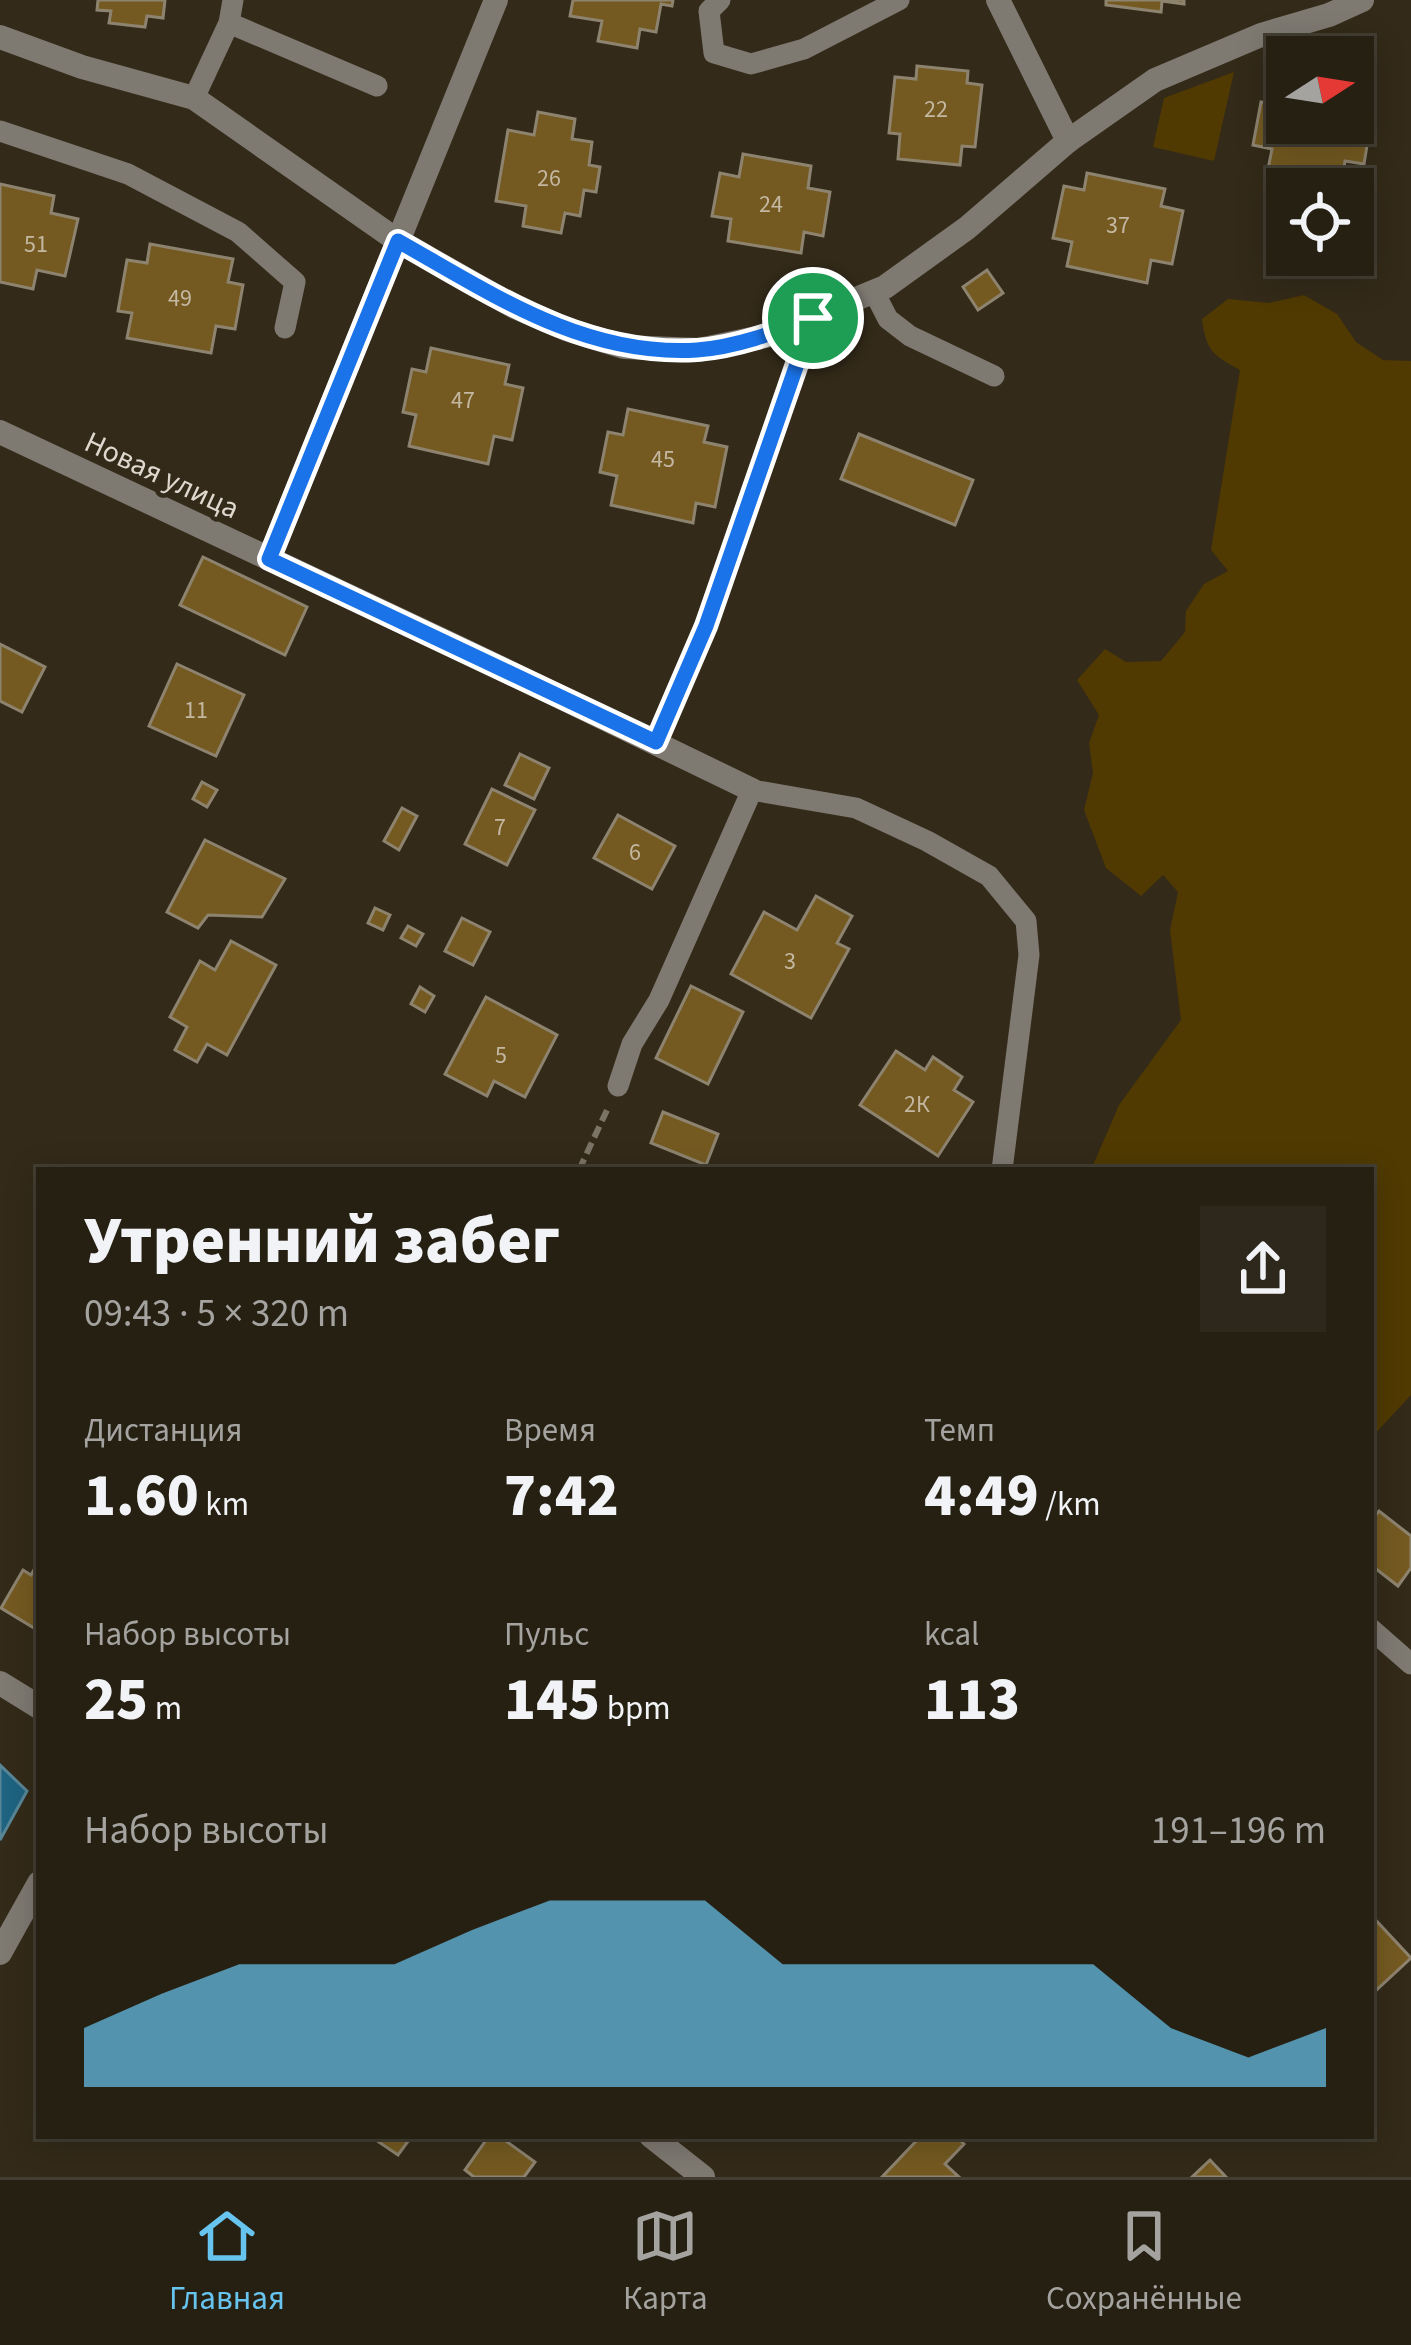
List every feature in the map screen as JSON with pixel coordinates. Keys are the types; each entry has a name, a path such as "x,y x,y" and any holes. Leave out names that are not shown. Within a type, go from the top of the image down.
{"street":[{"path":"269,559 496,0"},
{"path":"998,0 1068,141"},
{"path":"0,38 194,98 398,241 515,308 624,347 699,350 766,336 874,292 967,228 1068,141 1155,80 1362,0"},
{"name":"Новая улица","path":"0,432 752,790"},
{"path":"0,1683 36,1705"},
{"path":"0,1953 36,1888"},
{"path":"656,2139 703,2177"}],"lane":[{"path":"194,98 229,23 233,0"},
{"path":"720,0 709,11 714,53 751,64 804,49 898,0"},
{"path":"229,23 377,86"},
{"path":"0,131 128,174 238,232 295,282 285,328"},
{"path":"874,292 888,320 910,336 994,376"},
{"path":"618,1086 632,1044 659,1000 752,790 856,808 989,876 1026,921 1029,956 1002,1167"},
{"path":"1374,1632 1411,1664"}],"path":[{"path":"656,742 706,626 813,318"},
{"path":"580,1167 618,1086"}],"shaded area":[{"path":"1234,72 1214,161 1153,147 1164,98"},
{"path":"1304,295 1337,314 1356,342 1383,360 1411,361 1411,1395 1374,1435 1374,1167 1092,1167 1119,1105 1181,1020 1170,930 1178,892 1163,875 1141,896 1106,868 1084,810 1093,773 1089,743 1099,715 1077,680 1105,649 1126,662 1161,661 1185,632 1186,611 1204,584 1228,571 1211,550 1240,370 1212,351 1202,319 1228,299 1269,303"}],"water":[{"path":"0,1765 27,1791 0,1840"}],"building":[{"path":"98,0 165,0 163,18 147,16 145,27 109,23 111,11 97,10"},
{"path":"573,0 673,0 672,6 661,4 656,32 640,29 637,48 598,41 602,21 570,16"},
{"path":"1106,0 1184,0 1184,4 1162,1 1161,12 1106,5"},
{"path":"917,66 968,71 967,83 982,85 975,147 962,146 960,165 898,159 900,134 889,133 895,77 916,79"},
{"path":"1261,102 1266,103 1266,144 1367,144 1364,164 1345,161 1344,168 1268,168 1272,149 1253,145"},
{"path":"538,112 575,119 572,139 592,142 589,165 600,167 596,192 584,190 580,216 565,213 561,233 523,226 526,206 496,201 508,130 534,135"},
{"path":"743,154 811,166 808,188 830,192 823,236 804,232 801,253 728,241 731,219 712,216 720,173 739,177"},
{"path":"1087,173 1165,189 1161,206 1183,211 1172,264 1151,260 1147,283 1067,266 1072,242 1053,238 1064,186 1084,190"},
{"path":"0,184 54,196 51,213 78,219 65,276 37,270 33,289 0,282"},
{"path":"150,244 233,259 228,282 243,285 235,329 216,326 211,353 127,338 132,313 118,311 127,260 147,263"},
{"path":"987,270 1003,293 978,310 963,287"},
{"path":"431,348 509,365 505,384 523,388 512,440 494,436 488,464 409,446 416,415 403,412 412,369 426,372"},
{"path":"628,409 708,426 704,442 727,447 715,507 696,503 693,523 611,505 617,476 600,472 608,432 623,435"},
{"path":"859,434 973,480 955,525 841,479"},
{"path":"203,557 307,607 285,655 180,605"},
{"path":"0,644 45,667 22,712 0,701"},
{"path":"177,664 244,695 216,756 149,726"},
{"path":"520,754 549,768 534,799 505,785"},
{"path":"202,782 217,790 207,807 193,799"},
{"path":"492,789 535,810 507,865 465,844"},
{"path":"402,808 417,816 399,850 384,841"},
{"path":"618,815 675,846 652,889 594,858"},
{"path":"205,840 285,879 262,917 208,915 198,928 167,912"},
{"path":"816,896 852,916 837,943 849,949 811,1018 731,974 764,912 797,930"},
{"path":"375,908 390,915 383,930 368,923"},
{"path":"462,918 490,932 473,965 445,951"},
{"path":"408,926 423,934 416,946 401,938"},
{"path":"231,941 276,965 227,1055 207,1044 197,1062 175,1050 187,1027 170,1017 200,961 215,970"},
{"path":"691,986 743,1012 708,1084 656,1058"},
{"path":"420,987 434,996 425,1012 411,1004"},
{"path":"486,997 557,1035 525,1097 494,1081 487,1096 445,1074"},
{"path":"896,1051 925,1070 933,1057 962,1077 954,1090 973,1102 938,1156 860,1105"},
{"path":"663,1112 718,1134 706,1165 651,1143"},
{"path":"1379,1511 1411,1536 1411,1568 1398,1586 1374,1567 1374,1517"},
{"path":"36,1566 36,1629 1,1608 23,1570 31,1575"},
{"path":"1374,1918 1411,1958 1374,1992"},
{"path":"374,2139 410,2139 398,2155"},
{"path":"487,2139 503,2139 535,2162 524,2177 474,2177 465,2170"},
{"path":"918,2139 958,2139 964,2144 945,2164 959,2177 882,2177"},
{"path":"1210,2160 1226,2177 1192,2177"}],"route":[{"path":"398,241 515,308 624,347 699,350 766,336 813,318 706,626 656,742 269,559 398,241"}]}
